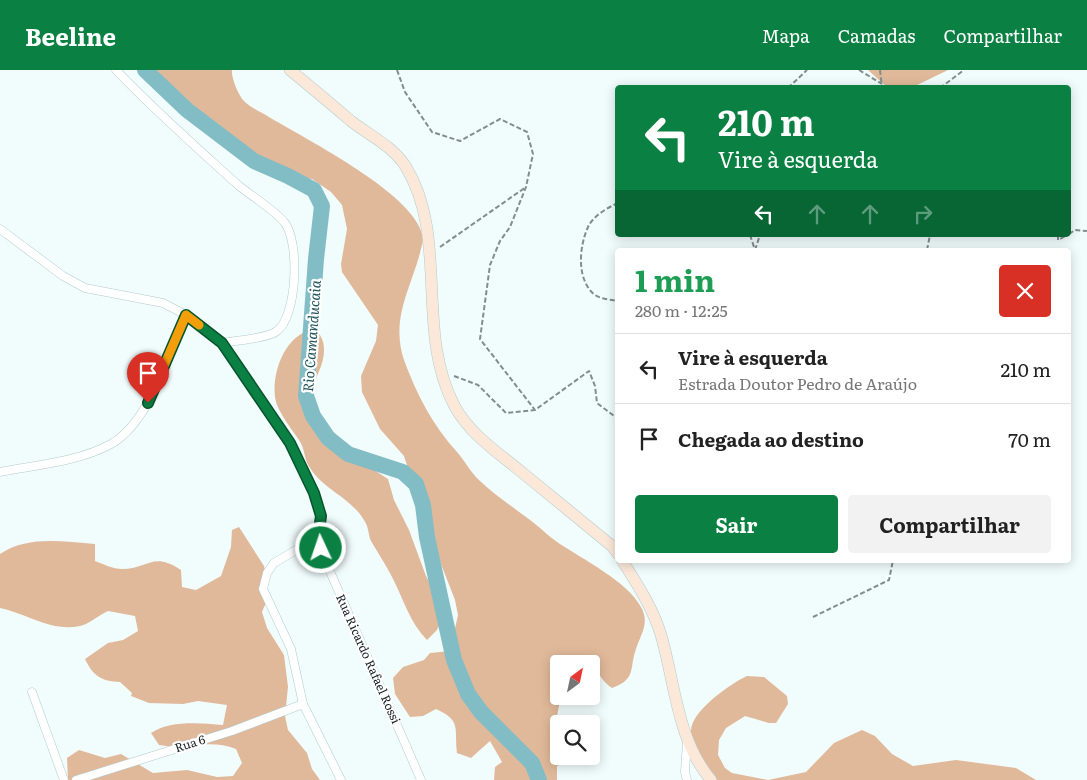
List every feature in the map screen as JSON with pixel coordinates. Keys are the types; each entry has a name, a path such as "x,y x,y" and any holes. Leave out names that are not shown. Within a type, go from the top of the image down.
{"main road":[{"path":"290,70 352,122 389,147 405,166 419,194 427,222 432,326 442,378 455,407 478,437 615,550"},
{"path":"624,563 647,600 661,634 688,740 704,771 711,780"}],"street":[{"path":"116,70 153,109 254,199 285,223 294,242 296,272 285,324 275,333 222,343"},
{"path":"0,229 63,276 85,288 163,303 186,315 222,343 290,443 314,493 321,516 318,537 274,563 267,573 263,589 291,649 303,704 341,780"},
{"path":"0,472 75,457 111,444 130,429 148,403 186,315"},
{"name":"Rua Ricardo Rafael Rossi","path":"318,537 325,560 421,780"},
{"path":"32,692 64,780"},
{"name":"Rua 6","path":"76,780 232,731 303,704"},
{"path":"687,780 685,772 688,740"}],"path":[{"path":"397,70 405,92 432,132 460,141 500,119 526,132 533,154 526,187 510,227 500,242 490,265 480,339 534,410"},
{"path":"791,85 807,70"},
{"path":"859,70 881,85"},
{"path":"880,70 882,85"},
{"path":"944,85 964,70"},
{"path":"428,254 526,187"},
{"path":"615,204 606,208 589,225 581,251 583,280 596,295 615,300"},
{"path":"1071,232 1075,230 1087,231"},
{"path":"442,378 457,376 478,385 506,413 534,410 588,371 595,386 596,403 615,417"},
{"path":"813,616 889,580 892,563"}],"shaded area":[{"path":"154,70 232,70 237,90 247,103 359,171 404,206 418,223 423,240 401,314 400,344 404,360 426,409 448,442 480,481 555,540 615,579 634,597 641,607 645,618 644,628 629,677 620,685 612,688 600,676 600,655 550,655 550,705 559,705 557,715 550,715 550,765 560,765 557,766 557,780 494,780 495,767 502,762 490,741 471,758 457,753 456,731 450,717 436,709 423,716 410,717 395,694 393,678 403,667 424,660 430,653 450,651 458,615 455,600 441,564 423,498 410,474 404,456 380,429 362,392 361,376 376,341 378,325 342,272 341,264 347,229 342,205 331,192 312,179 280,175 212,133 179,94"},
{"path":"868,70 948,70 917,85 885,85"},
{"path":"309,330 317,331 322,338 324,346 322,362 309,392 315,413 332,447 350,461 371,468 388,479 394,500 409,530 426,576 440,601 443,616 437,630 427,640 411,618 390,572 371,541 364,520 352,505 316,476 310,468 301,443 278,408 275,387 278,367 286,349 300,334"},
{"path":"239,527 264,566 268,584 267,600 262,612 267,628 284,655 288,687 285,716 288,730 307,753 312,769 320,780 68,780 67,758 79,750 105,758 121,754 153,773 187,770 217,777 233,776 242,763 236,749 217,744 159,745 151,733 176,724 223,725 227,705 198,701 183,704 149,703 131,696 132,693 120,682 103,679 91,670 85,659 108,643 123,640 138,631 135,616 108,611 80,626 59,627 0,608 0,554 22,544 34,542 58,541 95,544 95,561 122,569 151,562 163,562 181,570 182,587 196,590 221,576 231,547 232,530"},
{"path":"747,676 764,677 787,696 788,704 776,723 769,723 745,716 726,728 719,740 718,755 725,768 732,773 768,780 713,780 693,743 691,731 693,723 697,715 713,699 731,685"},
{"path":"862,730 875,736 892,754 913,766 956,760 1016,768 1036,780 768,780 806,772 834,743"}],"waterway":[{"name":"Rio Camanducaia","path":"145,70 187,110 254,161 314,190 322,206 316,259 306,396 313,416 328,438 348,454 403,472 416,484 423,505 427,537 454,660 468,694 481,712 532,763 539,780"}],"slow traffic":[{"path":"163,368 186,315 199,325"}],"route":[{"path":"148,403 186,315 222,343 290,443 314,493 321,516 318,537 321,548"}]}
